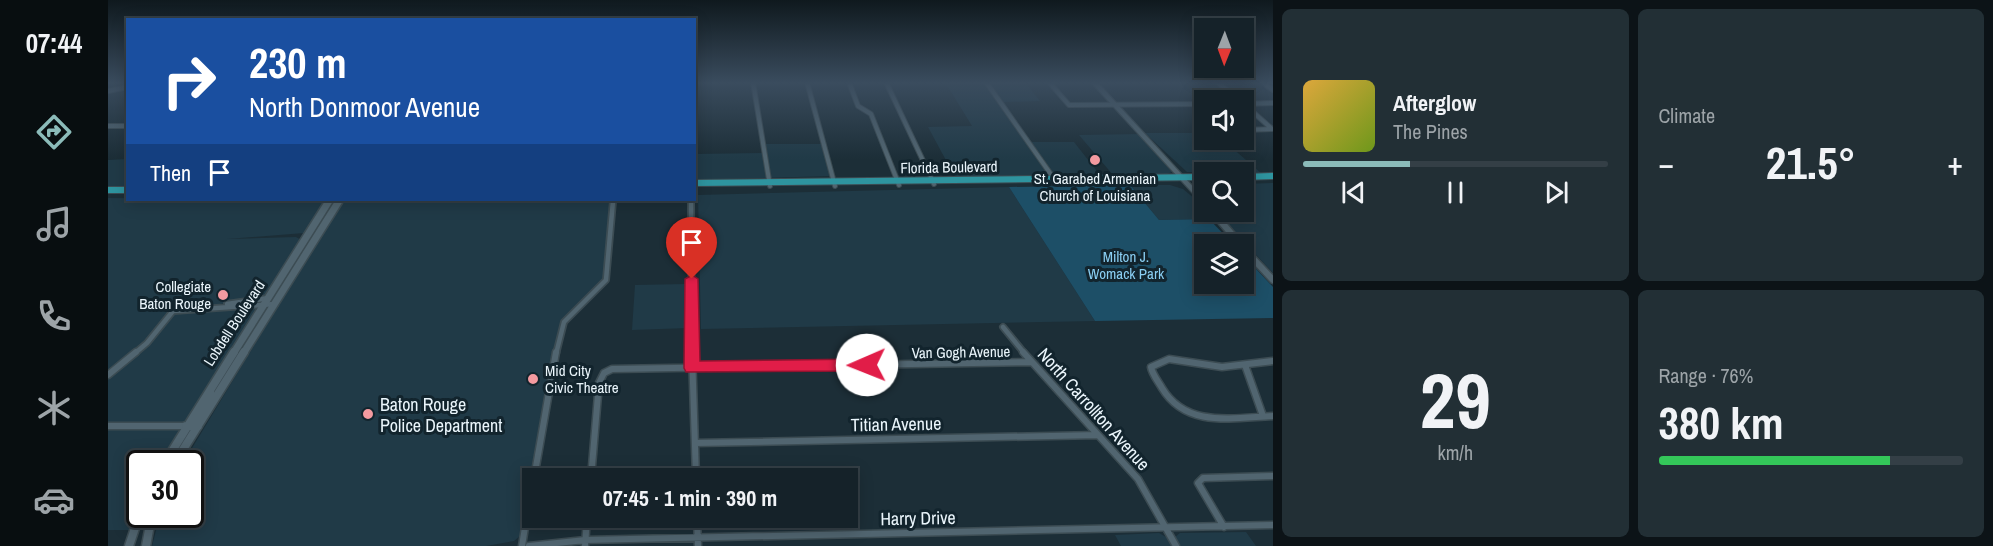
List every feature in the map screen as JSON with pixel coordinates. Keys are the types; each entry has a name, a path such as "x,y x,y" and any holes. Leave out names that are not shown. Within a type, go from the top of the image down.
{"main road":[{"path":"1254,179 1271,178"},
{"name":"Florida Boulevard","path":"696,185 1194,179"},
{"path":"108,192 126,192"},
{"name":"Lobdell Boulevard","path":"172,450 329,201"},
{"name":"Lobdell Boulevard","path":"183,450 339,201"},
{"path":"277,301 275,295 283,280 281,277"},
{"path":"258,331 257,326 267,309 265,301"},
{"path":"186,426 198,426 197,420 211,393 209,390"},
{"path":"129,546 135,528"},
{"path":"146,546 149,528"}],"street":[{"path":"757,107 770,184"},
{"path":"814,107 835,183"},
{"path":"860,107 871,114 898,183"},
{"path":"898,107 933,182"},
{"path":"1004,107 1055,181"},
{"path":"1118,107 1194,189"},
{"path":"1254,112 1272,129 1254,130"},
{"path":"108,126 126,126"},
{"path":"536,468 564,318 573,308 600,290 606,280 613,201"},
{"path":"691,201 692,368 696,468"},
{"path":"1221,222 1231,234"},
{"path":"1254,260 1273,280"},
{"path":"108,375 140,349 173,310 210,309 277,301"},
{"name":"North Carrollton Avenue","path":"1003,327 1031,362 1138,479 1176,546"},
{"path":"1273,361 1211,366 1168,358 1151,367 1151,371 1176,407 1182,411 1201,416 1273,416"},
{"name":"Van Gogh Avenue","path":"592,468 599,383 604,373 612,369 1031,362"},
{"path":"1245,364 1263,416"},
{"path":"108,426 186,426"},
{"name":"Titian Avenue","path":"695,443 1098,435"},
{"path":"1224,527 1198,483 1203,478 1273,476"},
{"name":"Harry Drive","path":"529,546 698,538 1273,525"},
{"path":"522,546 525,528"},
{"path":"585,543 586,528"},
{"path":"698,528 698,546"}],"shaded area":[{"path":"961,107 1008,107 1030,142 1074,142 1100,175 955,177 928,127 972,126"},
{"path":"1145,133 1194,133 1194,150 1235,150 1248,162 1194,162 1194,172 1187,172"},
{"path":"1141,134 1172,172 1113,175 1079,135"},
{"path":"762,144 823,144 831,176 696,180 696,154 763,153"},
{"path":"126,159 126,187 108,187 108,160"},
{"path":"1273,183 1273,273 1254,253 1254,234 1237,234 1225,222 1254,222 1254,184"},
{"path":"1130,185 1170,185 1183,189 1194,198 1194,219 1159,220"},
{"path":"1009,187 1095,321 701,329 698,195"},
{"path":"108,198 126,198 126,201 327,201 304,233 227,239 296,237 301,240 266,295 220,304 215,311 255,307 257,310 167,450 126,450 126,528 130,528 129,530 108,530"},
{"path":"341,201 611,201 604,279 564,318 533,468 522,468 522,526 520,536 514,541 486,546 152,546 157,528 204,528 204,450 191,450"},
{"path":"687,284 688,328 632,330 635,285"},
{"path":"1246,532 1256,546 1180,546 1175,537 1180,533"},
{"path":"1159,533 1166,537 1172,546 1121,546 1115,535"}],"green space":[{"name":"Milton J. Womack Park","path":"1130,185 1159,220 1194,219 1194,222 1212,222 1223,234 1194,234 1194,294 1254,294 1254,267 1273,287 1273,318 1095,321 1009,187"}],"place":[{"name":"St. Garabed Armenian Church of Louisiana","path":"1095,160"},
{"name":"Collegiate Baton Rouge","path":"223,295"},
{"name":"Mid City Civic Theatre","path":"533,379"},
{"name":"Baton Rouge Police Department","path":"368,414"}],"route":[{"path":"692,279 692,368 867,365"}]}
